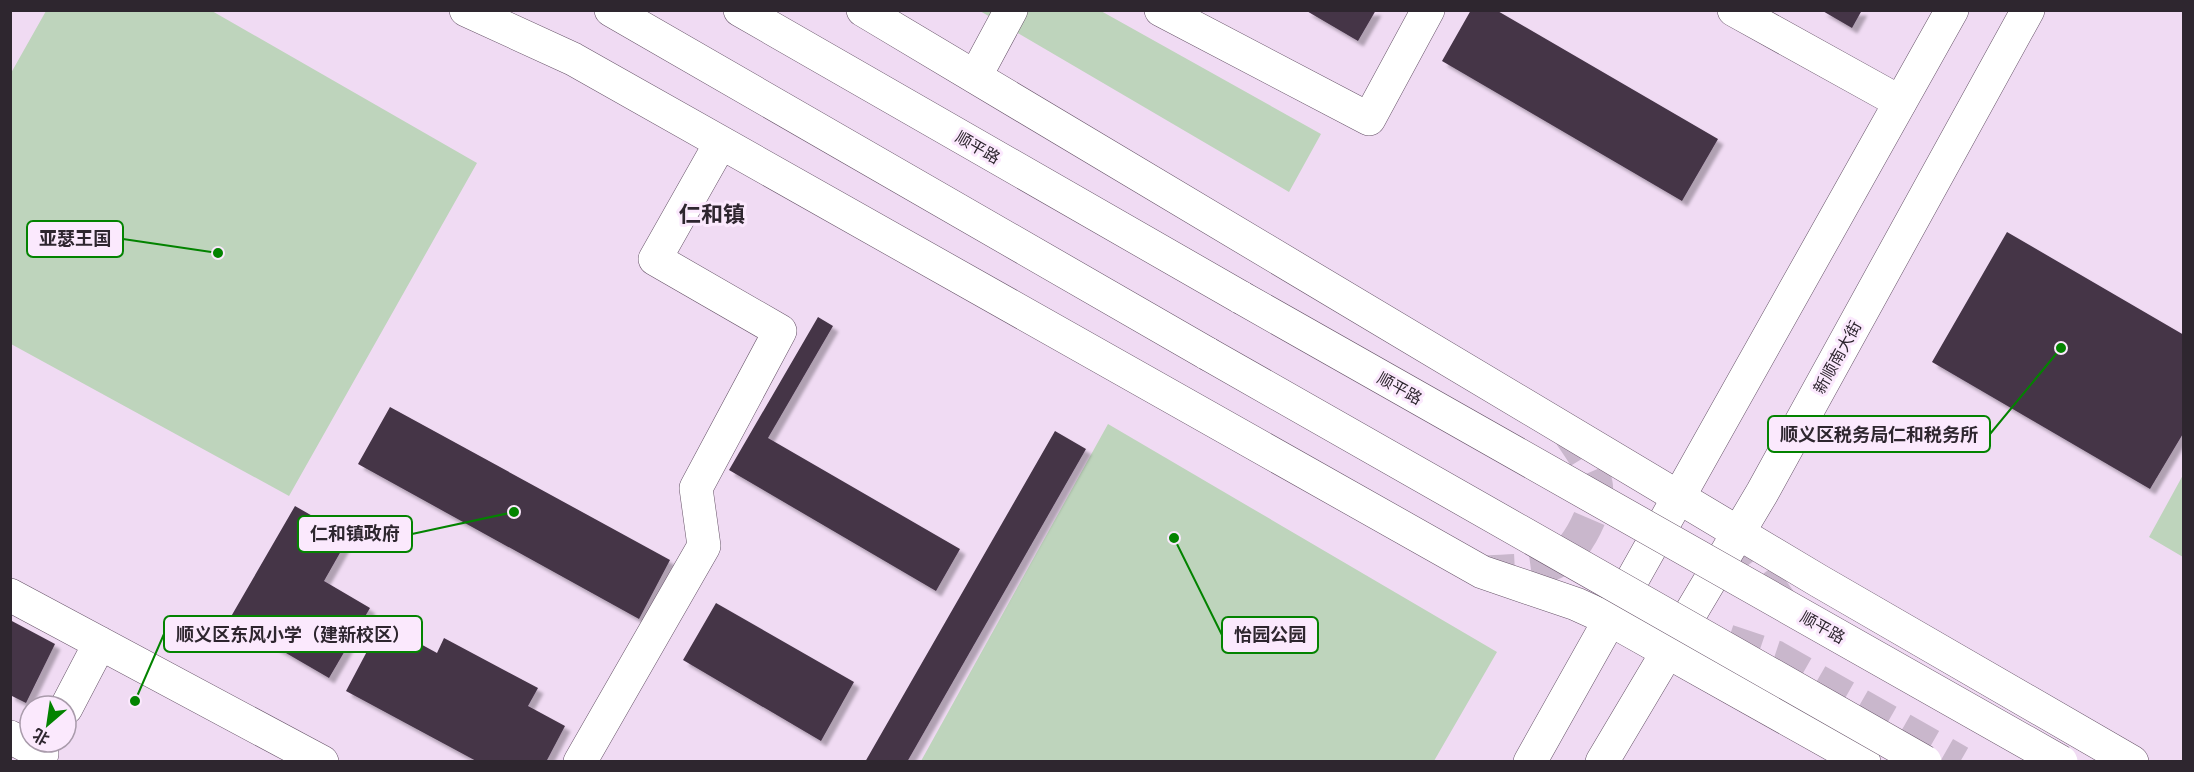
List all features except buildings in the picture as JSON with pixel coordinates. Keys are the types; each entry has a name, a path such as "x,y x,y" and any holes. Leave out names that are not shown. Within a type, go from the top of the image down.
{"main road":[{"path":"466,10 573,59 1482,572 1576,604 1610,619 1864,762"},
{"path":"597,10 647,32"},
{"path":"611,10 1926,762"},
{"name":"顺平路","path":"740,10 1252,304 2061,762"},
{"path":"863,10 1819,582 2132,762"},
{"path":"975,77 1011,10"},
{"path":"1161,10 1369,119 1428,10"},
{"path":"1734,10 1900,102"},
{"path":"1530,762 1952,10"},
{"name":"新顺南大街","path":"1602,762 1738,532 2028,10"},
{"path":"580,762 704,546 696,488 780,331 655,259 720,144"},
{"path":"10,595 322,762"},
{"path":"73,694 100,643"}],"green space":[{"path":"46,11 212,11 477,163 289,496 11,344 11,73"},
{"path":"980,11 1101,11 1321,134 1289,192"},
{"path":"1108,424 1497,652 1434,761 921,761"},
{"path":"2183,475 2183,557 2149,537"}],"tunnel":[{"path":"1482,572 1532,569 1552,564 1567,554 1580,536 1595,502 1596,483 1588,462 1567,430"},
{"path":"1739,532 1749,558 1784,606"},
{"path":"1728,641 1776,657 1960,762"}],"place":[{"name":"亚瑟王国","path":"218,253"},
{"name":"顺义区税务局仁和税务所","path":"2061,348"},
{"name":"仁和镇政府","path":"514,512"},
{"name":"怡园公园","path":"1174,538"},
{"name":"顺义区东风小学（建新校区）","path":"135,701"}],"district":[{"name":"仁和镇","path":"712,214"}]}
